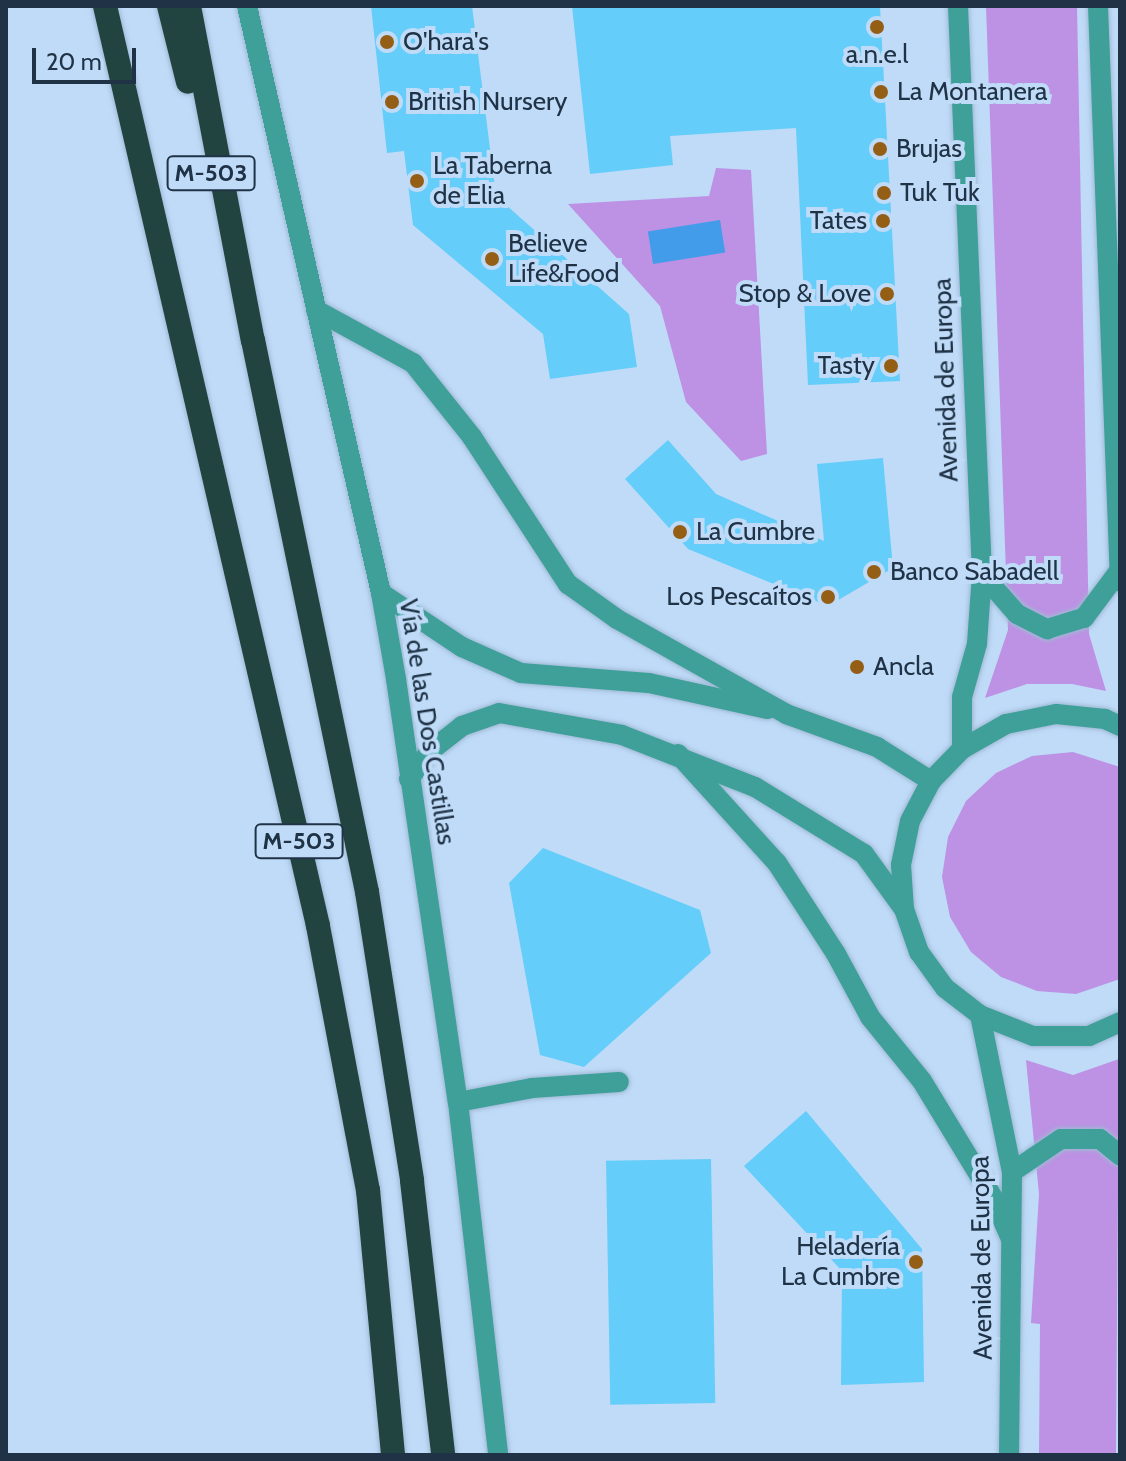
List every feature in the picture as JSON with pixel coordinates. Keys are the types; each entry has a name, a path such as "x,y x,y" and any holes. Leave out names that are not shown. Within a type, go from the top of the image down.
{"highway":[{"name":"M-503","path":"95,6 159,235"},
{"name":"M-503","path":"105,6 321,942 368,1190 393,1455"},
{"name":"M-503","path":"169,6 253,340"},
{"name":"M-503","path":"189,6 253,340 367,892 412,1181 443,1455"}],"street":[{"name":"Vía de las Dos Castillas","path":"247,6 381,593 458,1102 498,1455"},
{"name":"Avenida de Europa","path":"958,6 982,574 977,644 962,697 962,749"},
{"path":"982,574 1017,614 1047,629 1084,618 1119,576 1119,508 1098,6"},
{"path":"316,310 413,363 472,437 568,584 617,619 786,714"},
{"path":"381,593 462,647 521,673 649,683 786,714 877,747 931,781"},
{"path":"409,779 429,752 462,726 499,713 622,735 678,754 755,787 864,854 904,909"},
{"path":"1120,726 1105,719 1056,714 1006,724 962,749 931,781 910,821 901,865 904,909 919,952 945,988 980,1015 1033,1036 1089,1036 1120,1022"},
{"path":"678,754 777,863 836,954 870,1017 922,1081 993,1198 1011,1239"},
{"name":"Avenida de Europa","path":"980,1015 1012,1172 1009,1455"},
{"path":"458,1102 532,1088 619,1082"},
{"path":"1012,1172 1061,1139 1100,1139 1120,1155"}],"shaded area":[{"path":"986,6 1077,6 1089,634 1106,691 1072,684 1027,684 985,698 1008,630"},
{"path":"716,168 751,170 767,454 741,461 686,402 660,306 568,204 709,196"},
{"path":"1073,752 1120,767 1120,979 1076,994 1037,991 1001,977 971,952 950,917 942,877 948,837 966,801 996,773 1032,756"},
{"path":"1119,1059 1116,1455 1039,1455 1040,1324 1031,1323 1039,1194 1026,1060 1073,1075"}],"water":[{"path":"720,220 725,253 653,264 648,231"}],"building":[{"path":"371,6 472,6 496,196 629,314 637,367 550,379 543,334 413,225 404,151 387,153"},
{"path":"572,6 880,6 900,381 808,385 796,128 670,136 673,165 590,174"},
{"path":"668,440 716,494 824,541 817,464 883,458 893,568 828,606 688,549 625,479"},
{"path":"543,848 700,910 711,953 584,1067 540,1055 509,883"},
{"path":"806,1111 922,1249 924,1382 841,1385 842,1271 744,1166"},
{"path":"711,1159 715,1403 610,1405 606,1161"}],"place":[{"name":"a.n.e.l","path":"877,27"},
{"name":"O'hara's","path":"387,42"},
{"name":"La Montanera","path":"881,92"},
{"name":"British Nursery","path":"392,102"},
{"name":"Brujas","path":"880,149"},
{"name":"La Taberna de Elia","path":"417,181"},
{"name":"Tuk Tuk","path":"884,193"},
{"name":"Tates","path":"883,221"},
{"name":"Believe Life&Food","path":"492,259"},
{"name":"Stop & Love","path":"887,294"},
{"name":"Tasty","path":"891,366"},
{"name":"La Cumbre","path":"680,532"},
{"name":"Banco Sabadell","path":"874,572"},
{"name":"Los Pescaítos","path":"828,597"},
{"name":"Ancla","path":"857,667"},
{"name":"Heladería La Cumbre","path":"916,1262"}]}
